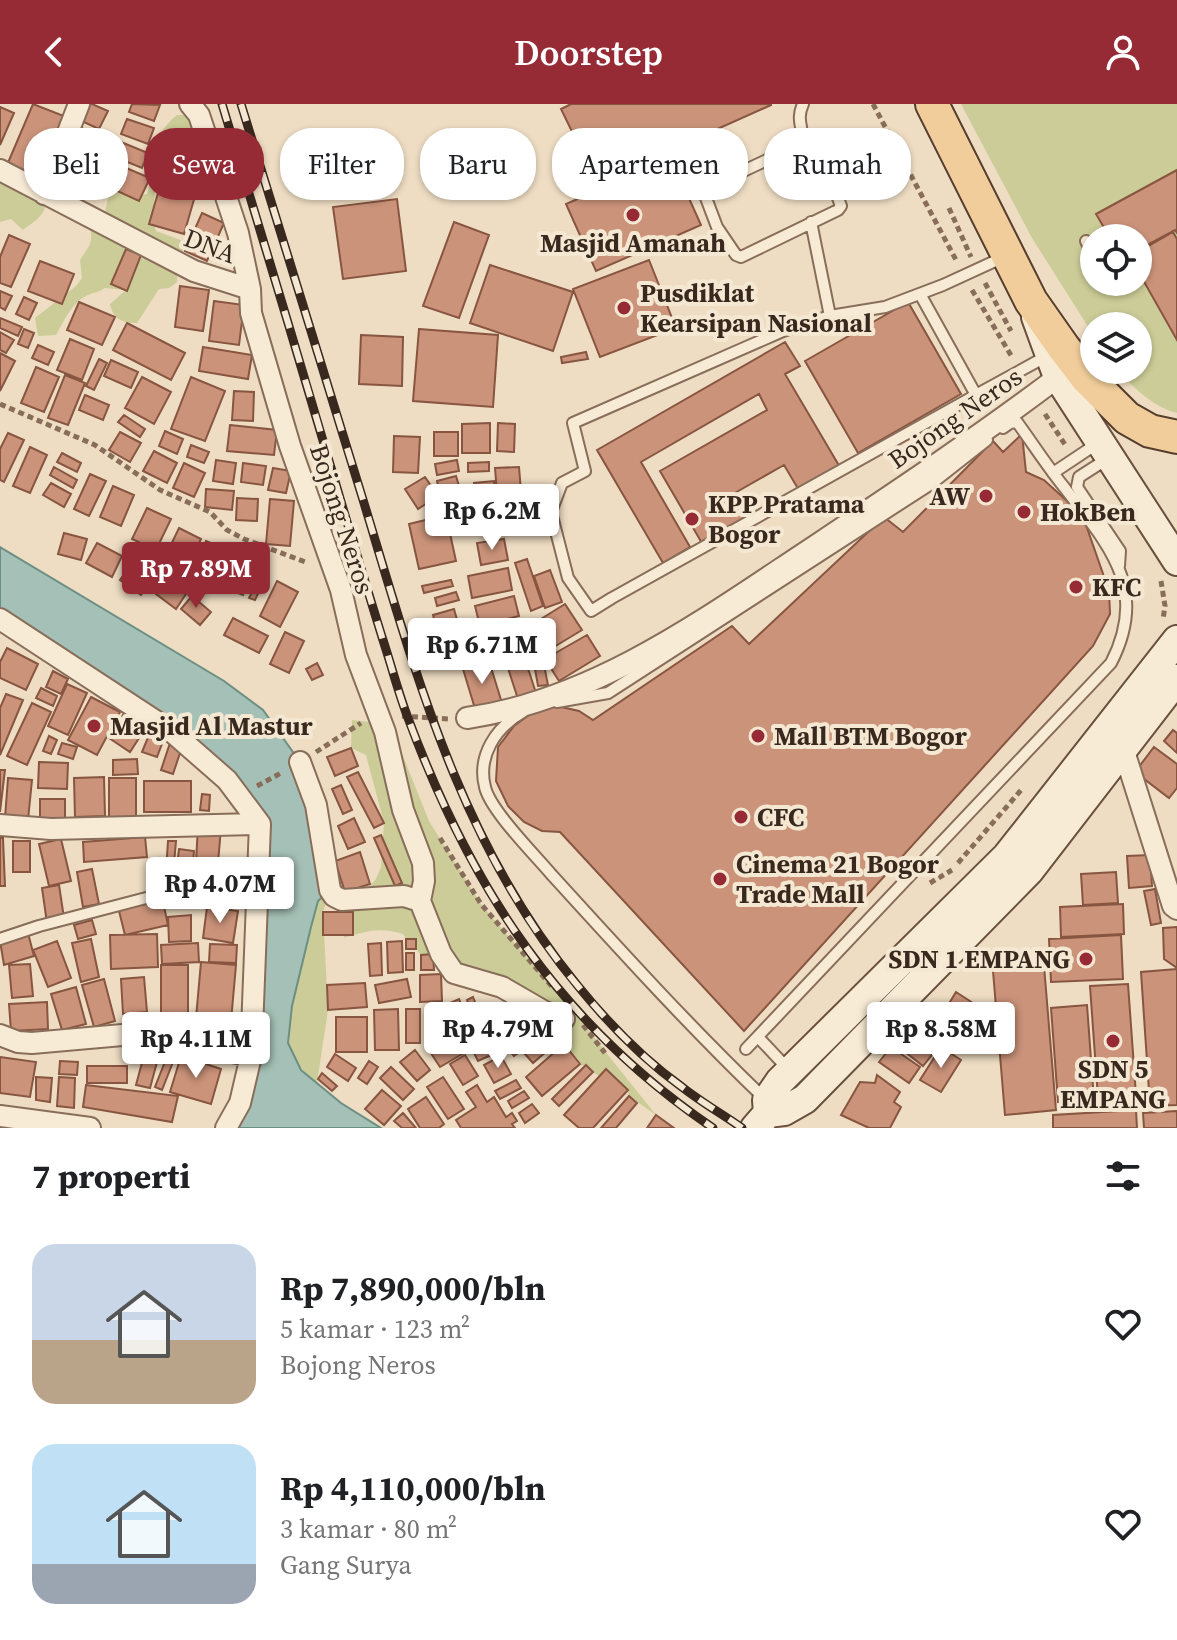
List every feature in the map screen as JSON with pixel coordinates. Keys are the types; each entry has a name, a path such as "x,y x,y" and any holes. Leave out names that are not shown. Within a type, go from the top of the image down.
{"main road":[{"path":"932,104 1031,301 1087,378 1127,418 1150,431 1177,437"},
{"path":"1031,301 1053,367 1177,561"},
{"path":"1135,492 1177,526"},
{"path":"769,1113 790,1071 1007,856 1177,640"},
{"path":"769,1113 805,1099 1029,871 1177,679"}],"street":[{"path":"70,128 79,104"},
{"name":"Bojong Neros","path":"190,104 199,115 228,203 250,289 251,313 275,396 335,574 356,655 378,711 403,810 423,863 424,881 420,901"},
{"name":"DNA","path":"0,170 24,183"},
{"name":"DNA","path":"55,200 194,271 250,289"},
{"name":"Bojong Neros","path":"467,718 501,713 617,670 755,585 883,500 1053,367"},
{"path":"0,619 171,731 227,780 260,824 251,1056 240,1103 226,1128"},
{"path":"1123,748 1173,906 1177,909"},
{"path":"300,762 316,805 330,890 334,896 342,900 404,896 420,901 441,954 454,973 502,987 545,1012 570,1017"},
{"path":"0,825 51,829 260,824"},
{"path":"0,1035 18,1042 32,1043 145,1033 251,1056"},
{"path":"0,1116 90,1128"}],"lane":[{"path":"801,128 797,116 803,104"},
{"path":"764,161 704,188 703,194 717,227 731,250 741,257 838,210 840,200"},
{"path":"811,222 830,316"},
{"path":"1007,256 885,307 830,316 783,331 573,423 585,471 562,483 551,512 568,578 591,611 998,382 1021,372 1053,367"},
{"path":"920,294 976,395"},
{"path":"746,1049 1111,663 1122,643 1127,623 1127,603 1118,568 1103,536 1017,422 1010,423 931,484 608,693 538,704 511,719 485,752 485,788 508,825 769,1113"},
{"path":"1053,473 1105,449"},
{"path":"1105,449 1079,477 1077,487 1120,551 1118,568"},
{"path":"0,939 205,883 259,888"},
{"path":"758,1037 790,1071"}],"path":[{"path":"873,104 964,276 1021,372"},
{"path":"0,404 95,445 160,490 210,512 227,530 244,539 335,574"},
{"path":"251,789 300,762 378,711 433,719 467,718"},
{"path":"436,833 481,904 557,993"},
{"path":"570,1017 605,1053"}],"green space":[{"path":"961,104 1177,104 1177,413 1152,401 1132,384 1152,384 1152,312 1080,314 1032,238"},
{"path":"177,115 188,115 195,128 165,128"},
{"path":"0,168 24,184 24,200 47,200 42,214 23,230 11,219 0,222"},
{"path":"128,194 144,194 144,200 155,200 156,231 183,241 177,282 169,288 159,289 137,323 119,319 111,309 110,304 126,290 105,288 77,303 56,335 38,336 35,318 82,278 80,260 90,244 89,226 95,211 105,212 108,200 128,200"},
{"path":"352,720 390,724 429,821 481,904 656,1115 629,1096 628,1090 623,1091 580,1064 564,1044 553,1022 421,955 416,949 416,939 406,939 403,934 380,930 344,938 345,923 353,906 376,879 381,867 384,823 366,755 351,748"},
{"path":"330,890 323,912 328,1010 317,1083 292,1056 288,1033 298,973 313,914 318,901"}],"shaded area":[{"path":"0,547 224,681 263,710 300,762 330,890 318,901 292,1006 288,1043 301,1070 341,1103 381,1128 227,1128 240,1103 260,824 226,780 0,619"}],"building":[{"path":"33,104 69,118 65,128 24,128 24,172 7,165"},
{"path":"83,104 92,104 108,111 100,128 77,119"},
{"path":"132,104 160,105 154,121 129,112"},
{"path":"571,104 771,104 720,128 570,128 561,109"},
{"path":"0,107 14,113 0,145"},
{"path":"127,119 154,128 144,128 144,143 128,137 128,128 123,128"},
{"path":"128,145 144,151 142,168 128,162"},
{"path":"128,169 144,175 144,191 139,201 128,196"},
{"path":"1177,170 1177,233 1175,230 1152,242 1152,224 1102,224 1096,214"},
{"path":"156,200 194,200 184,234 149,224"},
{"path":"397,200 406,271 343,279 333,207"},
{"name":"Masjid Amanah","path":"575,200 690,200 701,225 596,271 566,204"},
{"path":"202,213 224,223 207,261 185,251"},
{"path":"454,222 489,235 459,318 423,306"},
{"path":"1173,232 1177,239 1177,340 1152,296 1152,244"},
{"path":"9,235 30,244 11,287 0,283 0,257"},
{"path":"126,249 141,255 127,291 111,284"},
{"name":"Pusdiklat Kearsipan Nasional","path":"649,260 676,328 600,357 573,289"},
{"path":"40,261 74,274 62,304 28,291"},
{"path":"490,265 573,292 553,351 470,323"},
{"path":"180,286 209,290 203,331 175,327"},
{"path":"0,291 12,296 5,310 0,307"},
{"path":"24,297 37,303 29,320 16,314"},
{"path":"214,301 244,305 239,345 209,341"},
{"path":"79,302 115,317 102,345 67,330"},
{"path":"908,302 961,394 858,453 805,361"},
{"path":"0,318 22,327 18,336 0,328"},
{"path":"127,323 185,353 171,380 113,350"},
{"path":"24,329 34,333 28,348 18,344"},
{"path":"419,329 498,335 493,407 413,401"},
{"path":"0,332 14,340 6,353 0,350"},
{"path":"361,335 403,337 402,386 359,384"},
{"path":"70,339 94,349 82,380 57,370"},
{"path":"785,342 800,366 785,374 841,469 800,492 784,465 733,494 748,519 703,545 660,471 767,410 759,394 641,462 690,547 663,563 597,450"},
{"path":"38,345 54,352 48,365 32,358"},
{"path":"203,347 252,355 248,379 199,371"},
{"path":"586,352 588,359 562,363 561,357"},
{"path":"0,353 15,361 0,391"},
{"path":"99,359 107,363 94,390 86,386"},
{"path":"111,360 138,372 131,388 104,376"},
{"path":"36,367 59,377 44,412 21,403"},
{"path":"65,375 85,383 68,425 48,418"},
{"path":"142,377 171,392 154,424 125,408"},
{"path":"191,377 225,391 205,441 171,429"},
{"path":"234,391 254,392 253,421 232,420"},
{"path":"85,395 109,405 103,420 79,410"},
{"path":"124,415 145,429 140,437 118,422"},
{"path":"490,423 490,453 462,453 462,424"},
{"path":"498,423 515,424 514,452 497,451"},
{"path":"230,425 277,430 274,455 227,451"},
{"path":"165,431 183,439 177,454 159,446"},
{"path":"120,432 141,443 130,462 109,450"},
{"path":"434,432 458,432 458,456 434,456"},
{"path":"8,433 24,440 4,482 0,480 0,449"},
{"name":"Mall BTM Bogor","path":"1022,434 1026,472 1044,480 1067,501 1086,525 1109,591 1110,614 1093,646 744,1031 560,832 542,831 524,822 508,806 496,781 498,747 514,726 533,712 557,706 579,711 593,720 732,626 749,644 884,517 903,532 993,441 1003,452"},
{"path":"394,436 420,437 418,473 393,472"},
{"path":"191,445 209,452 204,463 187,457"},
{"path":"30,447 47,455 30,493 13,486"},
{"path":"154,451 177,463 167,483 143,471"},
{"path":"62,453 81,463 77,472 57,462"},
{"path":"216,460 236,463 233,484 213,481"},
{"path":"457,460 459,471 437,475 435,464"},
{"path":"489,462 489,471 468,472 468,463"},
{"path":"184,463 205,473 194,497 173,488"},
{"path":"243,463 266,466 263,485 241,482"},
{"path":"54,467 77,480 73,488 50,475"},
{"path":"519,467 521,491 497,493 495,468"},
{"path":"273,468 291,471 286,493 268,490"},
{"path":"90,474 106,481 89,516 74,509"},
{"path":"456,476 462,496 442,501 437,481"},
{"path":"425,477 438,496 418,509 405,489"},
{"path":"494,481 496,495 476,497 474,483"},
{"path":"51,483 71,494 64,507 43,495"},
{"path":"113,486 134,495 121,526 100,517"},
{"path":"206,489 234,491 232,510 205,507"},
{"path":"521,497 525,530 505,532 501,500"},
{"path":"237,498 258,499 257,521 236,520"},
{"path":"270,499 294,501 290,546 266,544"},
{"path":"497,502 499,526 476,528 473,504"},
{"path":"147,508 171,519 156,550 132,539"},
{"path":"446,515 456,561 419,569 409,524"},
{"path":"179,528 201,539 187,569 164,559"},
{"path":"64,533 87,539 81,560 58,554"},
{"path":"504,539 508,560 481,565 477,543"},
{"path":"206,541 220,547 206,576 193,570"},
{"path":"97,543 122,556 112,577 86,563"},
{"path":"222,556 230,559 218,587 210,583"},
{"path":"135,559 157,575 141,595 120,580"},
{"path":"235,559 254,567 243,595 224,588"},
{"path":"527,559 543,606 531,611 515,563"},
{"path":"508,568 512,590 472,598 468,576"},
{"path":"550,570 562,602 545,608 534,576"},
{"path":"261,575 266,577 255,600 249,598"},
{"path":"167,579 186,594 176,609 156,594"},
{"path":"451,580 453,586 424,593 422,586"},
{"path":"277,581 298,592 280,627 260,616"},
{"path":"456,592 459,600 437,606 435,598"},
{"path":"192,596 211,612 200,625 181,609"},
{"path":"514,596 519,616 480,626 475,606"},
{"path":"565,604 582,630 544,653 528,627"},
{"path":"454,609 458,623 437,629 433,615"},
{"path":"233,618 268,636 259,653 224,635"},
{"path":"520,623 526,645 455,665 448,643"},
{"path":"285,632 304,641 289,673 270,664"},
{"path":"587,635 600,656 559,681 545,659"},
{"path":"7,648 38,664 26,690 0,678 0,662"},
{"path":"541,650 548,685 538,686 532,652"},
{"path":"523,653 536,693 518,699 505,659"},
{"path":"489,661 502,703 476,712 463,669"},
{"path":"317,663 323,675 312,680 306,669"},
{"path":"53,671 68,679 61,694 46,687"},
{"path":"67,684 87,693 68,735 48,726"},
{"path":"41,688 57,696 53,706 36,698"},
{"path":"6,694 23,700 0,755 0,708"},
{"name":"Masjid Al Mastur","path":"91,697 120,712 97,755 68,740"},
{"path":"32,703 51,712 27,765 7,756"},
{"path":"126,710 148,724 130,752 109,738"},
{"path":"151,730 165,736 157,757 142,752"},
{"path":"1173,730 1177,733 1177,753 1164,741"},
{"path":"49,736 57,740 51,754 43,751"},
{"path":"171,740 183,744 173,774 161,770"},
{"path":"62,743 77,747 73,759 58,754"},
{"path":"1154,747 1177,764 1177,788 1169,798 1135,772"},
{"path":"351,748 358,766 335,776 327,757"},
{"path":"137,759 138,774 113,775 113,760"},
{"path":"39,762 68,763 67,789 38,788"},
{"path":"0,770 5,770 0,812"},
{"path":"358,772 384,823 374,828 347,777"},
{"path":"104,777 105,816 75,817 74,778"},
{"path":"8,778 32,780 28,820 5,818"},
{"path":"109,778 136,778 136,817 109,817"},
{"path":"144,781 191,781 191,812 144,812"},
{"path":"341,785 352,810 343,814 332,789"},
{"path":"202,794 210,795 209,811 200,810"},
{"path":"40,799 65,799 65,824 40,824"},
{"path":"354,818 365,842 348,849 338,826"},
{"path":"198,826 221,828 218,863 196,862"},
{"path":"381,835 402,883 395,886 374,838"},
{"path":"145,837 147,857 84,862 83,842"},
{"path":"0,838 3,838 5,886 0,886"},
{"path":"61,839 71,881 49,886 39,844"},
{"path":"13,841 30,841 30,872 13,872"},
{"path":"168,841 176,841 172,886 165,885"},
{"path":"179,849 194,851 191,883 175,882"},
{"path":"360,852 370,884 345,892 335,861"},
{"path":"1150,855 1152,886 1129,888 1127,856"},
{"path":"206,866 230,866 230,882 206,882"},
{"path":"92,869 99,904 83,907 77,872"},
{"name":"SDN 1 EMPANG","path":"1116,872 1118,903 1083,905 1081,874"},
{"path":"59,885 64,918 47,923 42,888"},
{"path":"206,887 236,888 235,906 206,905"},
{"path":"1155,889 1161,923 1151,925 1144,891"},
{"path":"162,897 168,925 125,935 118,907"},
{"name":"SDN 1 EMPANG","path":"1123,904 1124,934 1061,937 1060,907"},
{"path":"207,907 238,911 233,943 203,938"},
{"path":"323,912 353,912 353,935 323,935"},
{"path":"191,915 191,941 169,942 168,917"},
{"path":"92,920 96,934 78,939 74,925"},
{"path":"1177,927 1177,968 1164,959 1163,928"},
{"path":"28,933 34,956 4,965 0,941"},
{"path":"157,934 158,967 111,969 110,935"},
{"name":"SDN 1 EMPANG","path":"1121,935 1123,979 1051,982 1049,939"},
{"path":"91,939 99,977 81,982 72,943"},
{"path":"406,939 416,939 416,949 406,949"},
{"path":"57,941 71,978 48,987 33,950"},
{"path":"402,941 403,972 388,973 387,942"},
{"path":"198,943 199,962 162,964 161,945"},
{"path":"381,943 382,975 370,976 368,944"},
{"path":"210,944 237,945 236,963 209,962"},
{"path":"406,953 414,953 414,970 406,970"},
{"path":"433,954 434,970 421,970 421,955"},
{"path":"201,962 236,965 231,1021 196,1018"},
{"path":"30,964 33,996 12,998 9,965"},
{"path":"161,965 188,965 188,1019 161,1019"},
{"path":"1044,966 1056,1110 1005,1115 993,971"},
{"name":"SDN 5 EMPANG","path":"1177,969 1177,1105 1150,1106 1141,972"},
{"path":"441,974 442,1001 420,1002 420,975"},
{"path":"144,977 147,1012 123,1014 121,979"},
{"path":"104,979 115,1021 94,1027 82,985"},
{"path":"407,979 411,997 379,1003 375,985"},
{"path":"365,983 367,1007 328,1010 327,985"},
{"name":"SDN 5 EMPANG","path":"1128,984 1136,1095 1098,1098 1090,986"},
{"path":"76,987 86,1024 62,1030 51,994"},
{"path":"956,992 976,1005 955,1039 935,1027"},
{"path":"473,997 479,1012 472,1014 467,1000"},
{"path":"459,999 466,1016 457,1020 450,1003"},
{"path":"47,1002 48,1029 11,1031 9,1004"},
{"path":"513,1003 522,1015 500,1030 491,1018"},
{"path":"1087,1005 1094,1100 1058,1102 1051,1008"},
{"path":"398,1009 399,1050 375,1050 374,1010"},
{"path":"406,1009 420,1009 420,1043 406,1043"},
{"path":"444,1010 445,1030 429,1031 427,1011"},
{"path":"532,1013 546,1030 514,1056 500,1038"},
{"path":"336,1017 367,1017 367,1052 336,1052"},
{"path":"475,1022 484,1038 470,1046 461,1031"},
{"path":"924,1027 943,1041 923,1066 904,1051"},
{"path":"451,1032 464,1053 440,1067 427,1047"},
{"path":"547,1035 555,1044 533,1063 525,1054"},
{"path":"491,1043 496,1053 478,1061 473,1051"},
{"path":"564,1044 580,1064 542,1096 526,1077"},
{"path":"891,1047 920,1067 909,1083 879,1062"},
{"path":"941,1047 961,1060 941,1092 920,1080"},
{"path":"415,1050 430,1070 417,1081 400,1062"},
{"path":"335,1054 356,1068 348,1081 327,1067"},
{"path":"465,1055 478,1076 463,1085 450,1064"},
{"path":"181,1056 221,1069 211,1104 170,1092"},
{"path":"501,1056 511,1074 494,1083 484,1065"},
{"path":"0,1057 36,1062 30,1097 0,1093"},
{"path":"143,1059 157,1062 150,1088 136,1085"},
{"path":"166,1059 173,1062 162,1090 155,1087"},
{"path":"60,1061 78,1062 77,1075 59,1074"},
{"path":"369,1061 378,1067 367,1084 358,1078"},
{"path":"586,1065 593,1072 559,1106 552,1099"},
{"path":"87,1066 127,1066 127,1083 87,1083"},
{"path":"391,1067 414,1089 403,1100 380,1078"},
{"path":"606,1069 628,1090 593,1128 579,1128 564,1115"},
{"path":"322,1073 337,1086 332,1091 318,1079"},
{"path":"877,1075 900,1092 894,1102 901,1107 890,1128 869,1128 841,1115 860,1082 875,1083"},
{"path":"36,1077 52,1078 50,1102 36,1100"},
{"path":"59,1077 75,1078 74,1108 57,1106"},
{"path":"443,1077 464,1109 448,1119 427,1087"},
{"path":"516,1080 521,1088 500,1099 495,1091"},
{"path":"86,1085 178,1096 172,1122 83,1107"},
{"path":"477,1085 487,1102 494,1097 506,1117 512,1113 517,1121 512,1124 515,1128 461,1128 456,1120 476,1107 466,1092"},
{"path":"382,1090 401,1106 384,1125 365,1109"},
{"path":"524,1091 529,1098 512,1108 508,1101"},
{"path":"629,1096 637,1103 616,1128 601,1128"},
{"path":"426,1097 444,1124 439,1128 420,1128 408,1109"},
{"path":"532,1104 539,1113 525,1123 519,1113"},
{"path":"1136,1110 1137,1128 1053,1128 1053,1115"},
{"path":"1177,1111 1177,1128 1144,1128 1143,1113"},
{"path":"403,1113 416,1128 402,1128 394,1121"},
{"path":"656,1115 674,1128 647,1128"}],"railway":[{"path":"222,104 401,698 433,781 461,840 492,896 566,998 610,1044 659,1088 713,1128"},
{"path":"241,104 403,631 447,756 473,817 537,932 589,1000 654,1065 742,1128"}],"place":[{"name":"Masjid Amanah","path":"633,215"},
{"name":"Pusdiklat Kearsipan Nasional","path":"624,308"},
{"name":"AW","path":"986,496"},
{"name":"HokBen","path":"1024,512"},
{"name":"KPP Pratama Bogor","path":"692,519"},
{"name":"KFC","path":"1076,587"},
{"name":"Masjid Al Mastur","path":"94,726"},
{"name":"Mall BTM Bogor","path":"758,736"},
{"name":"CFC","path":"741,817"},
{"name":"Cinema 21 Bogor Trade Mall","path":"720,879"},
{"name":"SDN 1 EMPANG","path":"1086,959"},
{"name":"SDN 5 EMPANG","path":"1113,1041"}]}
